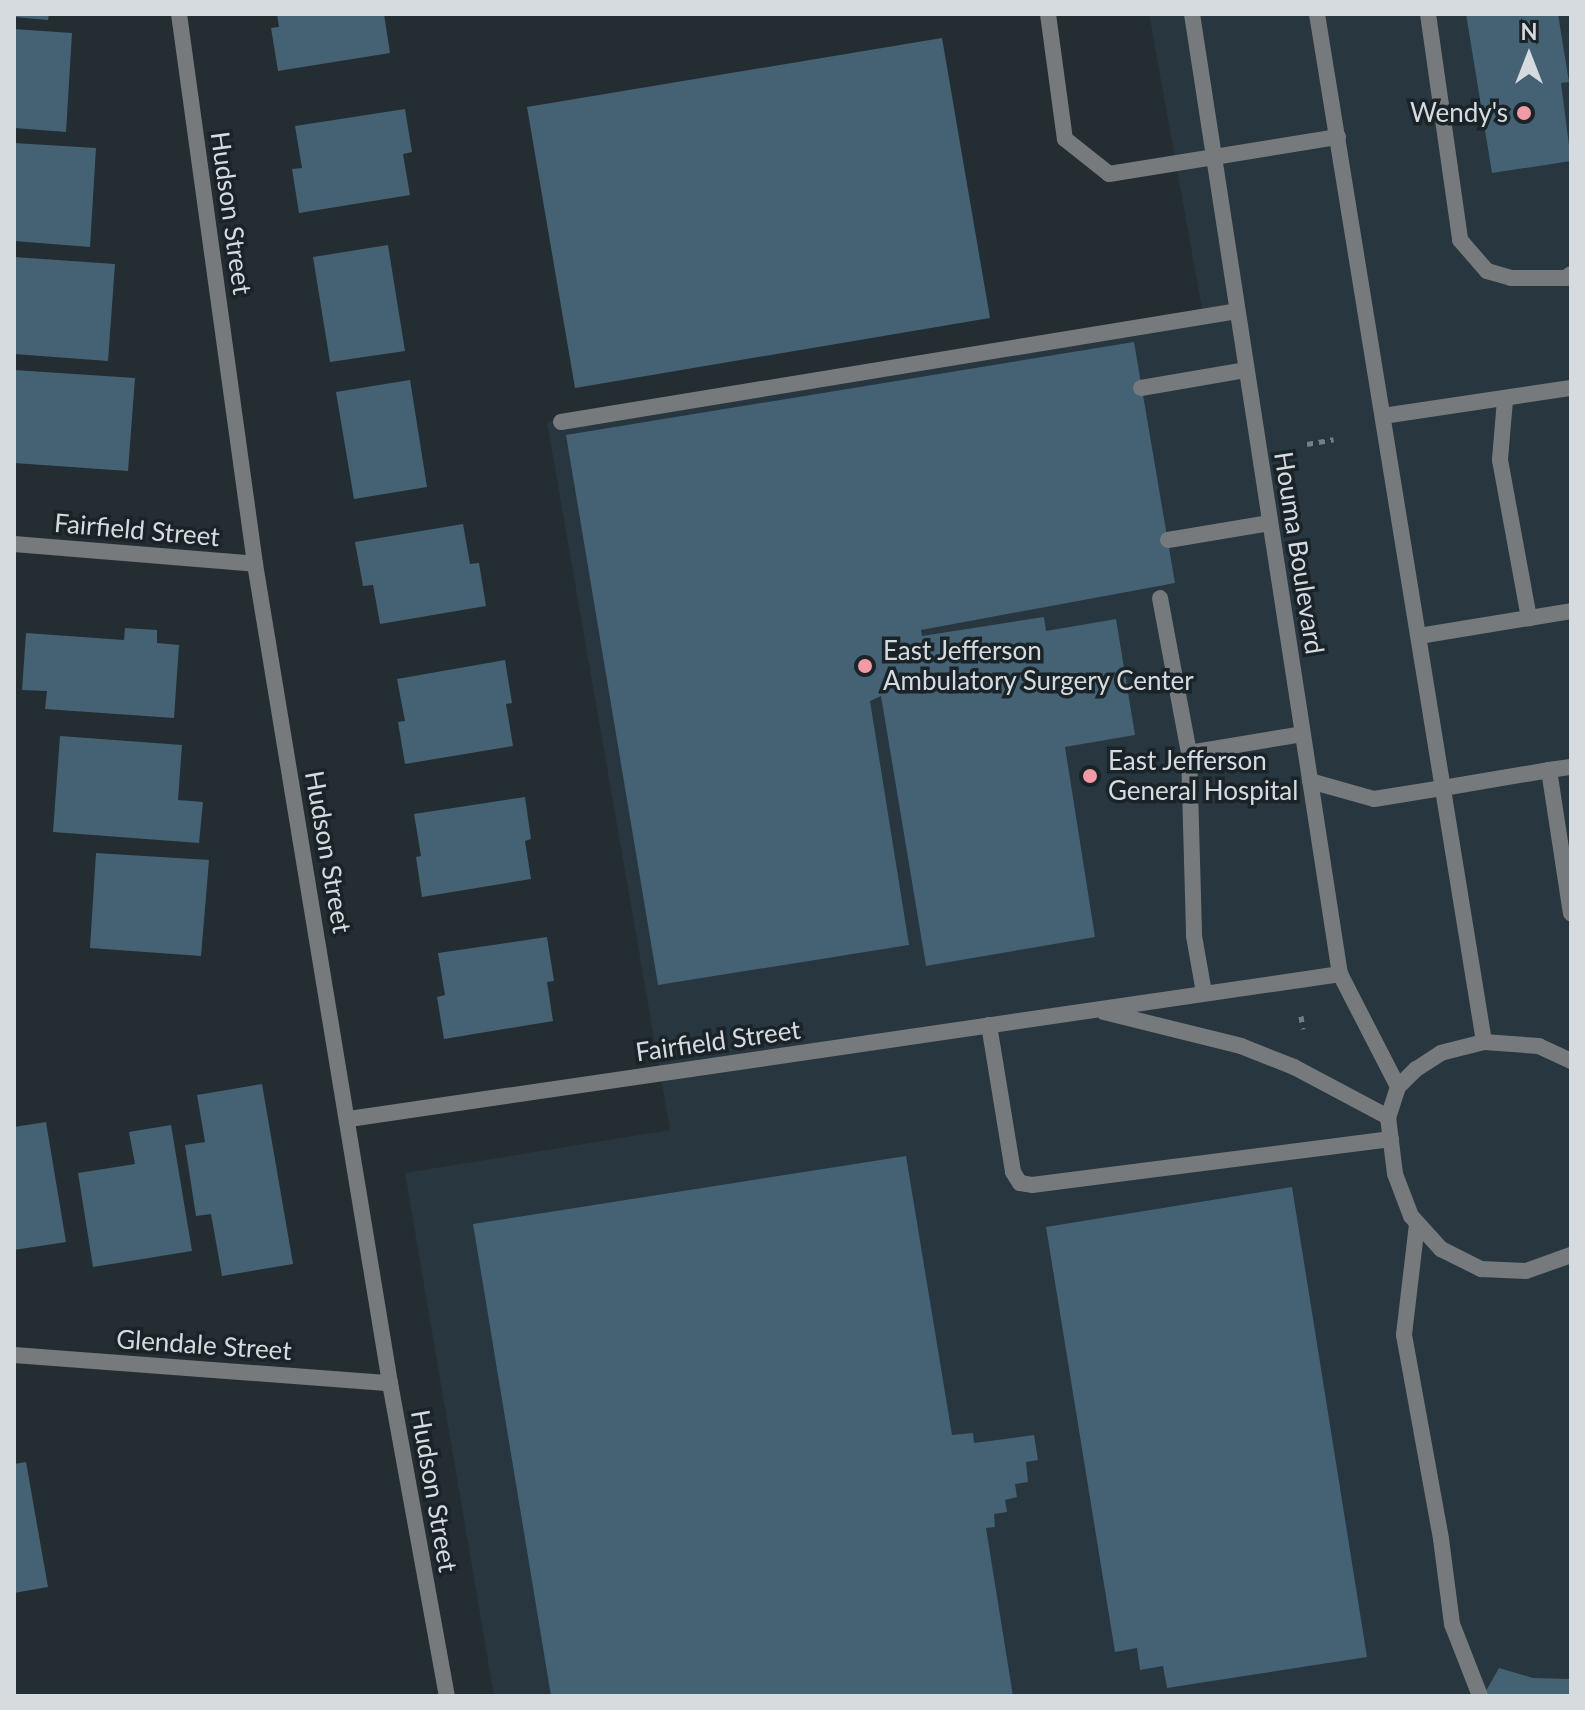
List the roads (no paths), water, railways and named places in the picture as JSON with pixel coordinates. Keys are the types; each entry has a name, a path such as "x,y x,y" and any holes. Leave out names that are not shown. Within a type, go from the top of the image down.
{"street":[{"name":"Hudson Street","path":"179,14 255,564 349,1119 390,1383 447,1696"},
{"path":"1048,14 1065,139 1109,174 1338,137"},
{"name":"Houma Boulevard","path":"1192,14 1340,974 1398,1087"},
{"path":"1317,14 1484,1042"},
{"path":"1428,14 1460,240 1487,271 1511,278 1566,278 1571,274"},
{"path":"561,422 1237,311"},
{"path":"1141,388 1246,370"},
{"path":"1383,416 1571,388"},
{"path":"1505,400 1500,460 1529,618"},
{"path":"1168,540 1270,523"},
{"name":"Fairfield Street","path":"14,544 255,564"},
{"path":"1160,598 1189,753 1194,936 1204,993"},
{"path":"1419,636 1571,611"},
{"path":"1189,753 1302,734"},
{"path":"1310,781 1374,799 1571,767"},
{"path":"1549,770 1571,913"},
{"name":"Fairfield Street","path":"349,1119 1340,974"},
{"name":"Fairfield Street","path":"1095,1010 1241,1046 1294,1067 1388,1117"},
{"path":"989,1025 1013,1172 1020,1183 1032,1185 1391,1139"},
{"path":"1571,1061 1539,1046 1484,1042 1441,1053 1416,1069 1398,1087 1388,1117 1395,1174 1411,1216 1441,1249 1481,1269 1526,1271 1571,1255"},
{"path":"1417,1224 1404,1335 1441,1539 1452,1624 1480,1696"},
{"name":"Glendale Street","path":"14,1355 390,1383"}],"place":[{"name":"Wendy's","path":"1524,113"},
{"name":"East Jefferson Ambulatory Surgery Center","path":"865,666"},
{"name":"East Jefferson General Hospital","path":"1090,776"}]}
